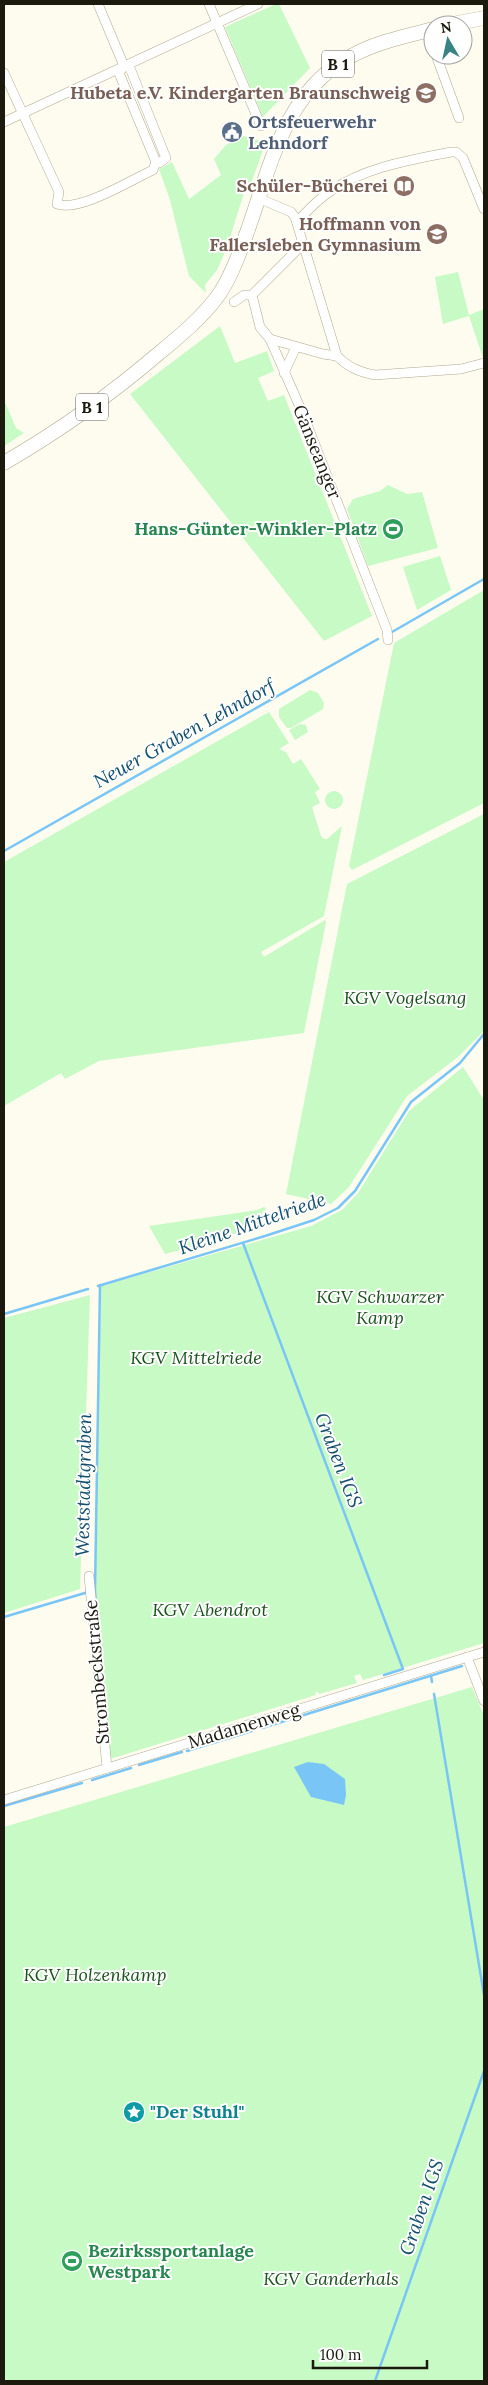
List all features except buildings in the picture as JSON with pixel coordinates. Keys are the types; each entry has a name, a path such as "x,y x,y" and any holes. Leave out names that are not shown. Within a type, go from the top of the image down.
{"main road":[{"name":"B 1","path":"4,463 92,408 124,384 190,326 220,292 247,233 276,143 299,101 314,84 334,67 356,53 423,31"}],"street":[{"path":"98,4 124,66"},
{"path":"209,4 261,126"},
{"path":"4,122 258,4"},
{"path":"440,65 459,118"},
{"path":"4,73 59,192 57,204 66,207 82,203 152,170 156,162 119,73 124,66"},
{"path":"297,222 330,191 358,176 451,152 459,154 484,209"},
{"path":"258,198 291,212 297,222 302,245 337,356"},
{"path":"234,302 244,296 252,295 302,245"},
{"name":"Gänseanger","path":"252,295 260,327 270,339 303,414 386,630 388,640"},
{"path":"270,339 337,356 354,369 375,375 461,369 484,363"},
{"path":"284,373 296,347"},
{"name":"Strombeckstraße","path":"89,1576 107,1768"},
{"name":"Madamenweg","path":"4,1797 107,1768 484,1652"},
{"path":"467,1657 484,1702"}],"green space":[{"path":"279,4 310,68 263,117 225,27"},
{"path":"244,136 258,140 264,147 251,184 244,193 226,250 217,270 205,285 206,293 189,276 170,200 159,169 172,162 189,199 221,175 214,159 226,145"},
{"path":"458,272 469,315 484,309 483,358 469,316 443,324 435,277"},
{"path":"220,326 235,363 267,351 274,371 258,378 268,401 284,395 372,616 324,641 130,394"},
{"path":"4,400 16,428 24,433 4,446"},
{"name":"Hans-Günter-Winkler-Platz","path":"388,485 407,494 422,492 438,548 368,566 347,509 353,499 380,491"},
{"path":"440,556 451,590 417,610 403,567"},
{"path":"484,590 484,803 352,870 349,866 394,643"},
{"path":"310,690 318,693 324,703 323,709 291,728 287,728 279,717 279,709"},
{"path":"269,712 289,743 279,749 286,752 293,764 301,759 320,789 315,792 320,803 312,807 321,836 327,839 342,826 324,916 261,952 264,957 325,920 304,1033 99,1061 65,1079 61,1073 4,1106 4,862"},
{"path":"300,724 306,725 308,732 295,740 289,730"},
{"path":"334,791 340,794 343,800 340,806 334,809 328,806 325,800 328,794"},
{"name":"KGV Vogelsang","path":"484,814 484,1031 458,1057 407,1096 349,1187 331,1204 286,1194 347,884"},
{"path":"463,1067 484,1100 484,1643 363,1680 360,1674 354,1676 357,1683 319,1694 315,1692 316,1695 110,1759 95,1575 101,1286 311,1226 342,1210 358,1193 409,1111"},
{"path":"266,1208 257,1219 234,1234 165,1254 149,1226 257,1210"},
{"path":"90,1295 80,1589 4,1613 4,1318"},
{"path":"472,1687 484,1716 484,2381 4,2381 4,1827"}],"water":[{"path":"308,1762 324,1764 345,1779 346,1795 344,1805 311,1797 294,1767"}],"waterway":[{"name":"Neuer Graben Lehndorf","path":"392,632 484,579"},
{"name":"Neuer Graben Lehndorf","path":"4,851 378,639"},
{"name":"Kleine Mittelriede","path":"98,1286 265,1236 314,1220 338,1208 355,1191 411,1102 460,1063 484,1034"},
{"name":"Graben IGS","path":"243,1243 403,1669 384,1675"},
{"name":"Weststadtgraben","path":"4,1617 95,1590 100,1285"},
{"name":"Kleine Mittelriede","path":"4,1314 88,1289"},
{"path":"95,1590 98,1630"},
{"path":"262,1728 462,1666"},
{"name":"Graben IGS","path":"431,1676 432,1682"},
{"name":"Graben IGS","path":"434,1694 484,1995"},
{"path":"187,1751 252,1731"},
{"path":"139,1765 182,1752"},
{"path":"92,1780 131,1768"},
{"path":"4,1806 82,1783"},
{"name":"Graben IGS","path":"375,2381 484,2071"}],"place":[{"name":"Hubeta e.V. Kindergarten Braunschweig","path":"426,93"},
{"name":"Ortsfeuerwehr Lehndorf","path":"232,132"},
{"name":"Schüler-Bücherei","path":"404,186"},
{"name":"Hoffmann von Fallersleben Gymnasium","path":"437,234"},
{"name":"Hans-Günter-Winkler-Platz","path":"393,529"},
{"name":"\"Der Stuhl\"","path":"134,2112"},
{"name":"Bezirkssportanlage Westpark","path":"72,2261"}],"park label":[{"name":"KGV Schwarzer Kamp","path":"380,1307"},
{"name":"KGV Mittelriede","path":"196,1358"},
{"name":"KGV Abendrot","path":"210,1610"},
{"name":"KGV Holzenkamp","path":"95,1975"},
{"name":"KGV Ganderhals","path":"331,2279"}]}
